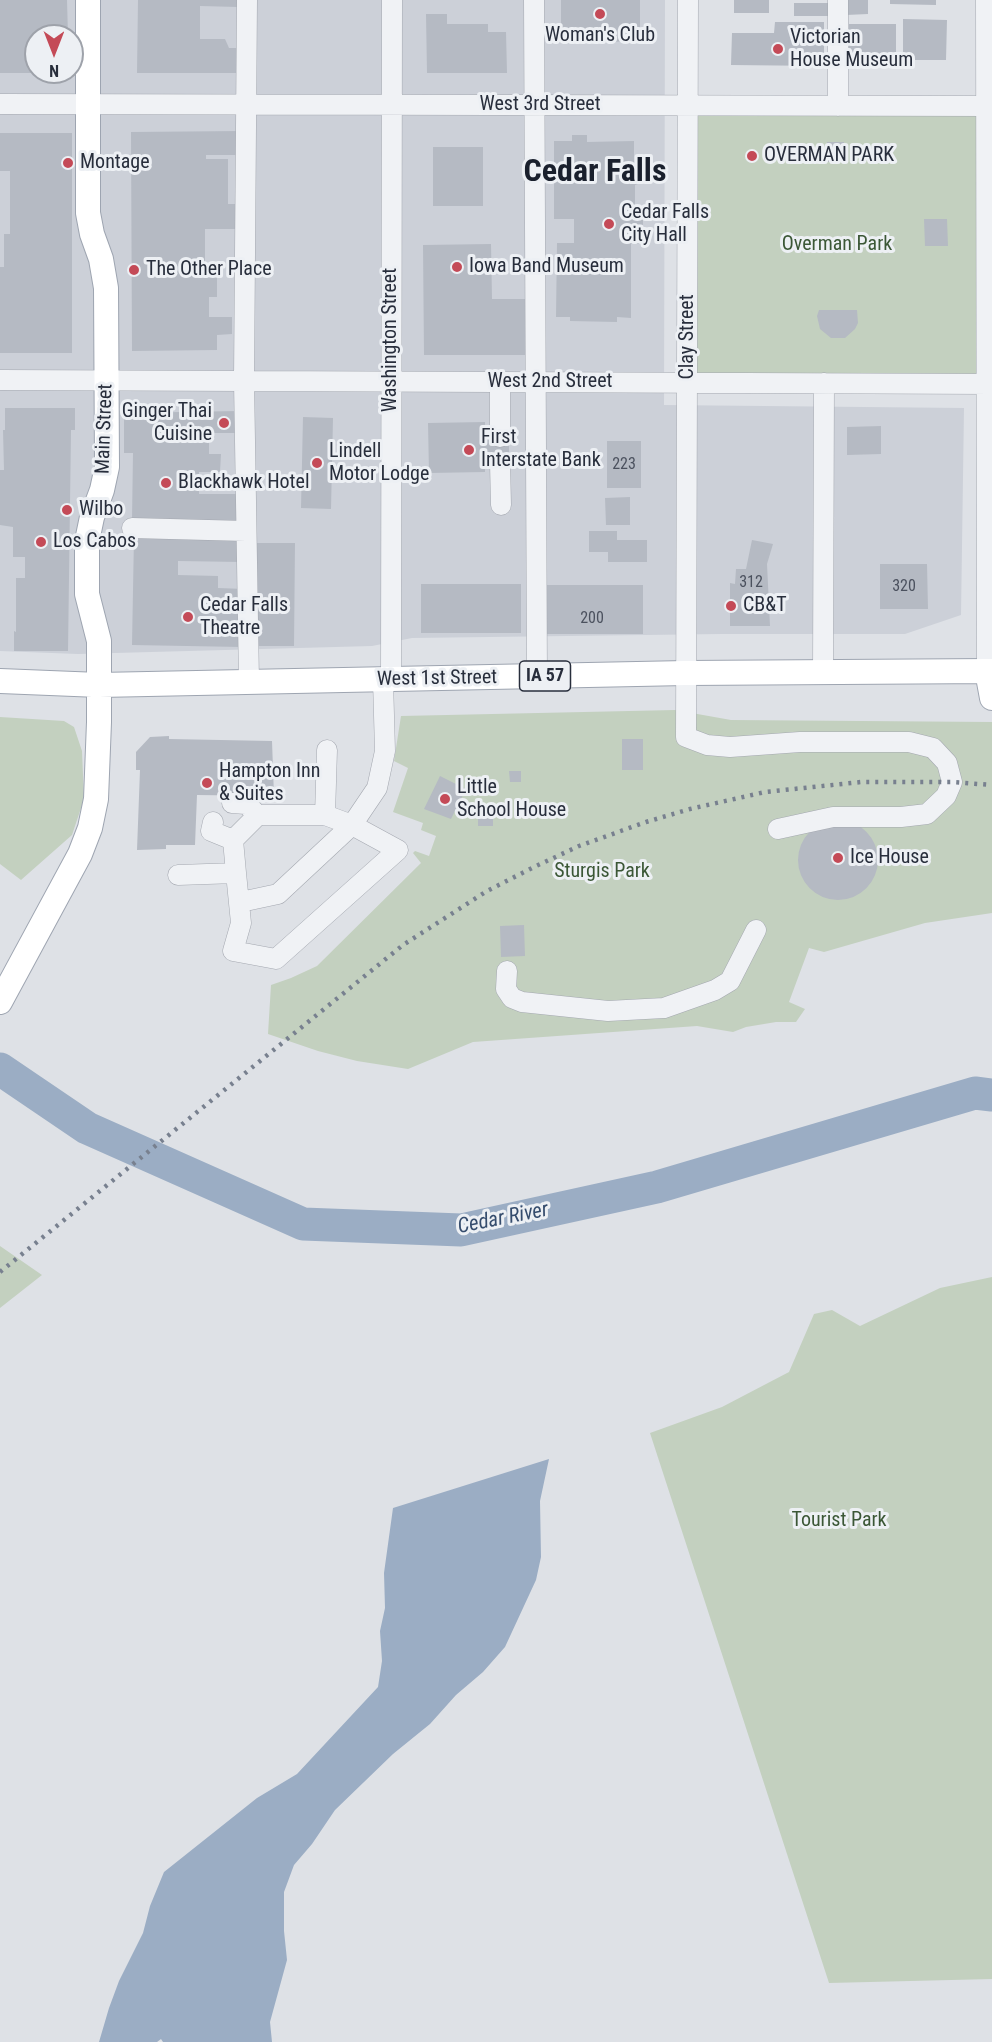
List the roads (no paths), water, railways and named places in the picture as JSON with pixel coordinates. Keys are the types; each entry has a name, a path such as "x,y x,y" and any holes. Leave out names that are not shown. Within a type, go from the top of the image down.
{"main road":[{"name":"Main Street","path":"0,1002 80,854 90,828 96,799 99,642 87,594 87,541 107,467 107,381 106,288 101,259 92,234 88,213 88,0"},
{"name":"West 1st Street","path":"0,681 99,685 686,673 989,671"},
{"path":"989,671 992,698"}],"street":[{"path":"247,0 244,381 249,682"},
{"name":"Washington Street","path":"250,900 278,894 352,825 376,788 385,751 391,382 392,0"},
{"path":"534,0 537,676"},
{"name":"Clay Street","path":"688,0 686,737 707,745 730,747 800,742 909,742 933,748 947,763 952,782 946,796 927,814 901,817 833,817 778,829"},
{"path":"838,0 838,106"},
{"path":"986,0 989,106 989,671"},
{"name":"West 3rd Street","path":"0,104 989,106"},
{"name":"West 2nd Street","path":"0,380 989,384"},
{"path":"500,382 500,437"},
{"path":"823,672 824,383"},
{"path":"500,463 501,505"},
{"path":"132,528 246,531"},
{"path":"325,815 327,750"},
{"path":"232,803 246,804 258,814 325,815 352,825 398,850 276,959 233,951 241,923 233,840 258,814"},
{"path":"213,822 211,831 233,840"},
{"path":"178,875 236,873"},
{"path":"507,971 506,988 512,998 522,1002 608,1011 664,1008 715,990 729,981 756,930"}],"water":[{"path":"549,1459 540,1501 541,1557 536,1580 505,1647 430,1724 393,1754 335,1810 312,1844 294,1865 284,1892 287,1960 270,2022 272,2042 163,2042 161,2039 157,2042 99,2042 119,1981 143,1933 150,1906 164,1872 257,1798 297,1774 378,1687 382,1661 380,1631 385,1608 384,1573 393,1508"}],"waterway":[{"name":"Cedar River","path":"0,1069 87,1128 303,1224 461,1230 657,1187 975,1093 992,1095"}],"railway":[{"path":"0,1272 403,945 487,891 534,867 579,846 646,822 690,809 765,792 861,782 952,782 992,785"}],"place":[{"name":"Woman's Club","path":"600,14"},
{"name":"Victorian House Museum","path":"778,49"},
{"name":"OVERMAN PARK","path":"752,156"},
{"name":"Montage","path":"68,163"},
{"name":"Cedar Falls City Hall","path":"609,224"},
{"name":"Iowa Band Museum","path":"457,267"},
{"name":"The Other Place","path":"134,270"},
{"name":"Ginger Thai Cuisine","path":"224,423"},
{"name":"First Interstate Bank","path":"469,450"},
{"name":"Lindell Motor Lodge","path":"317,463"},
{"name":"Blackhawk Hotel","path":"166,483"},
{"name":"Wilbo","path":"67,510"},
{"name":"Los Cabos","path":"41,542"},
{"name":"CB&T","path":"731,606"},
{"name":"Cedar Falls Theatre","path":"188,617"},
{"name":"Hampton Inn & Suites","path":"207,783"},
{"name":"Little School House","path":"445,799"},
{"name":"Ice House","path":"838,858"}],"district":[{"name":"Cedar Falls","path":"595,173"}],"park label":[{"name":"Overman Park","path":"837,245"},
{"name":"Sturgis Park","path":"602,872"},
{"name":"Tourist Park","path":"839,1521"}]}
